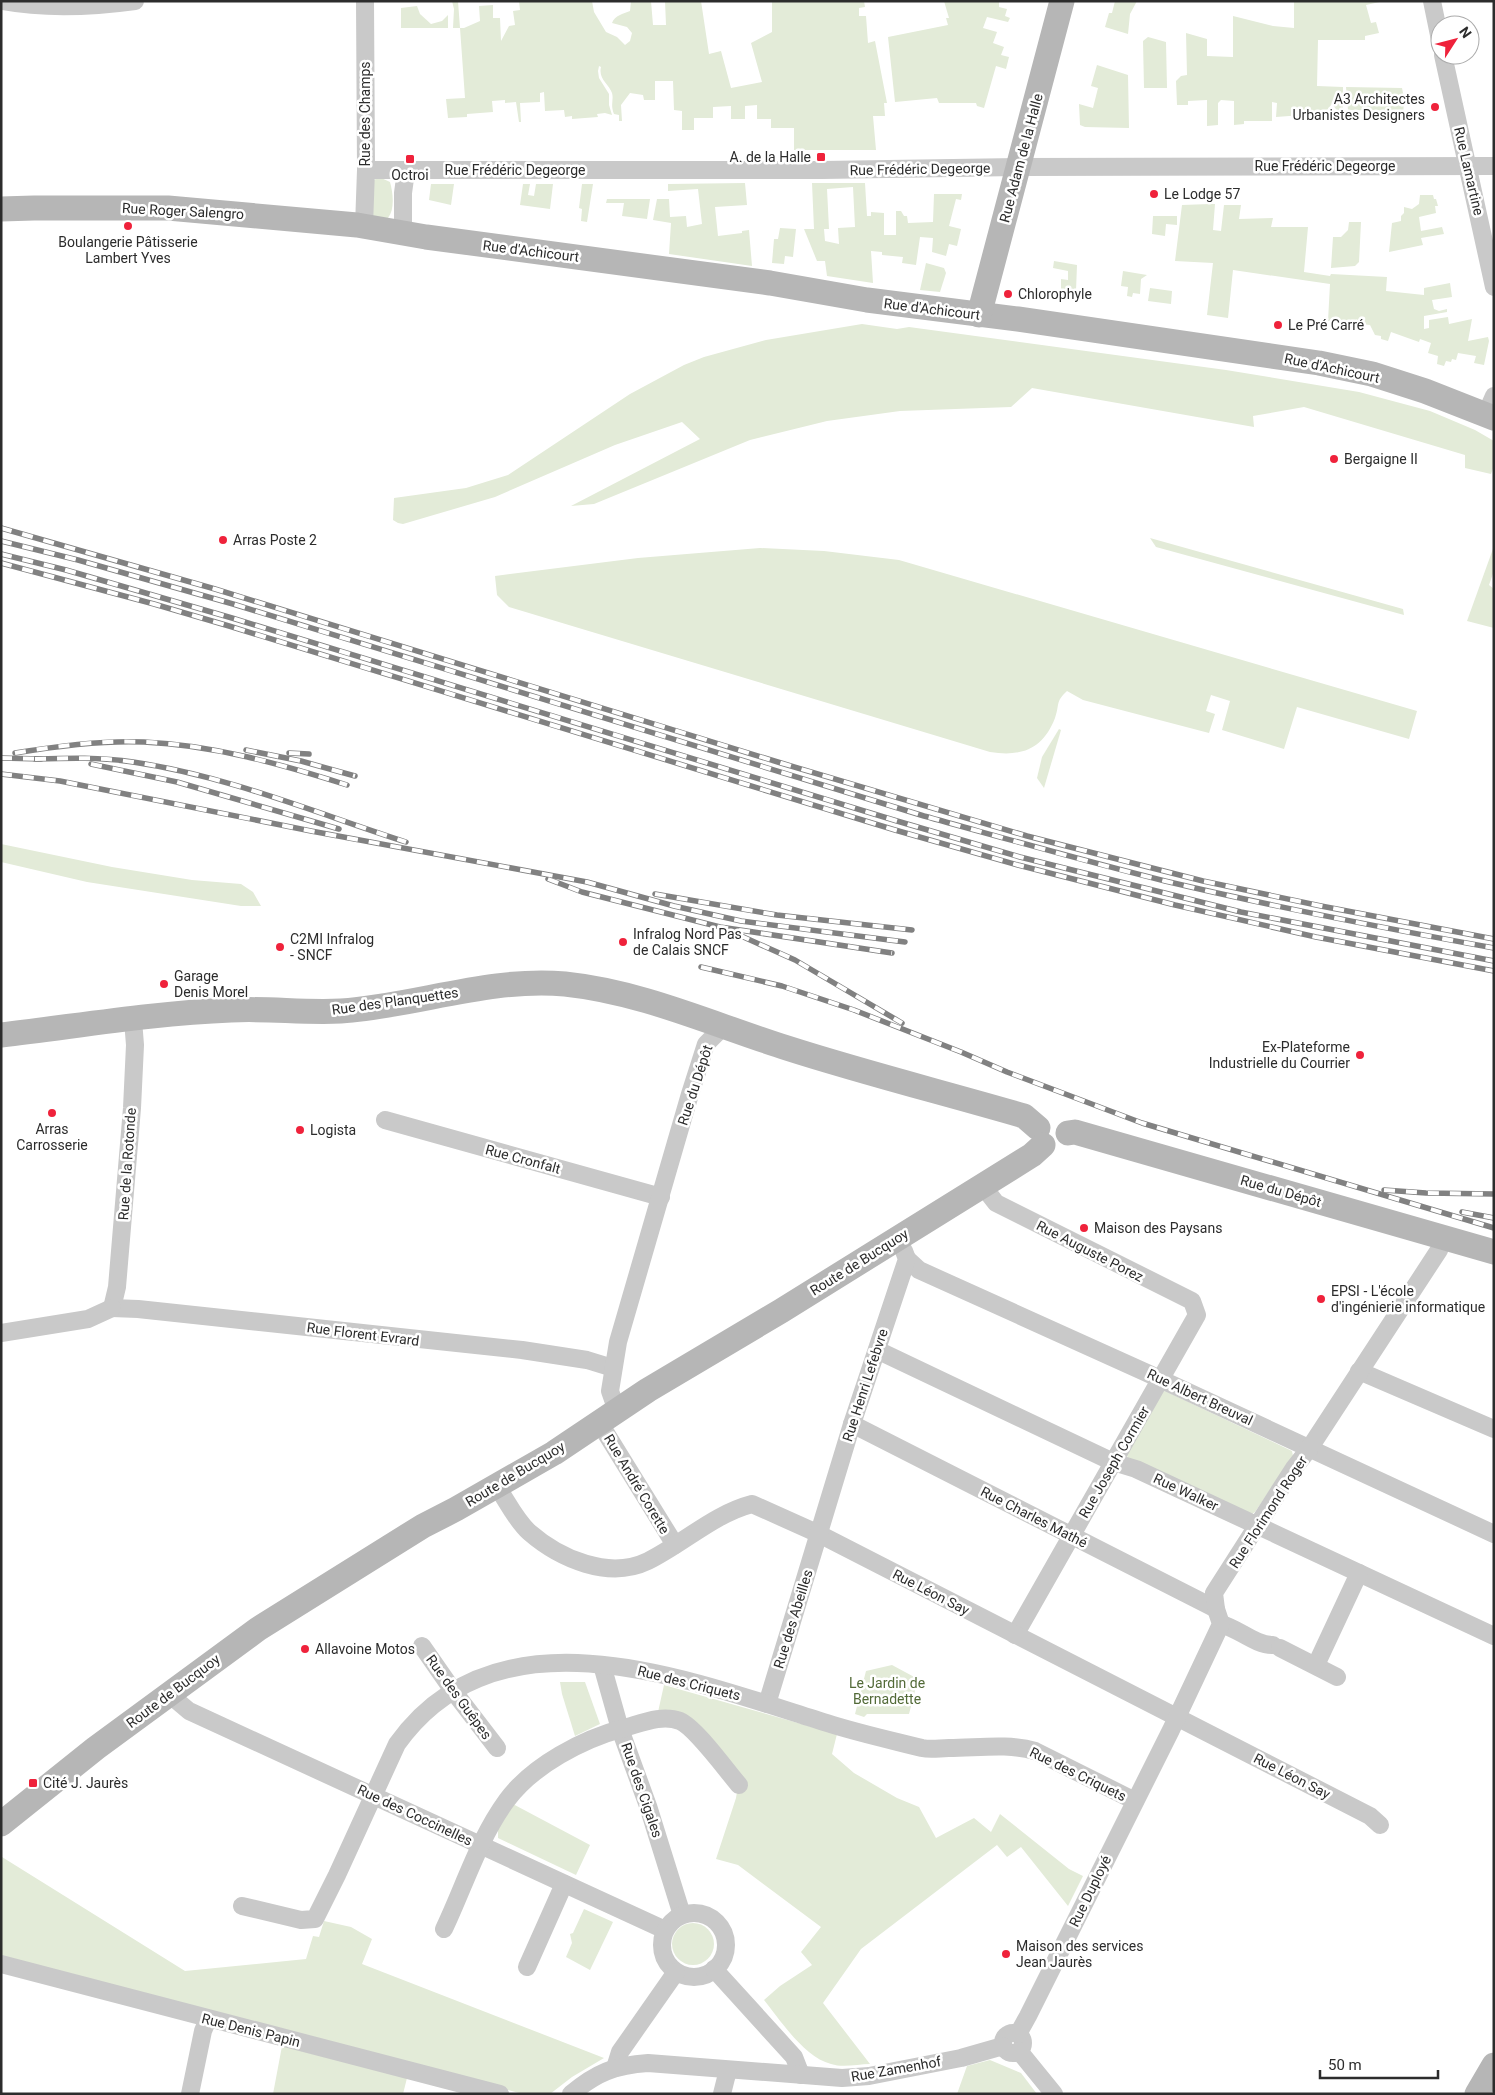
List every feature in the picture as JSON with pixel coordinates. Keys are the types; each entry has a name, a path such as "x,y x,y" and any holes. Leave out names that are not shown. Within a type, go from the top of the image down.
{"street":[{"path":"2,1 31,6 135,1"},
{"name":"Rue des Champs","path":"364,226 366,170 365,1"},
{"name":"Rue Adam de la Halle","path":"979,315 1062,1"},
{"path":"1432,1 1435,15"},
{"name":"Rue Lamartine","path":"1445,65 1494,287"},
{"name":"Rue Frédéric Degeorge","path":"366,170 841,170 1018,167 1494,166"},
{"path":"403,232 403,193 406,171"},
{"name":"Rue Roger Salengro","path":"1,209 168,208 364,226"},
{"name":"Rue d'Achicourt","path":"364,226 426,237 770,283 867,300 1018,319 1319,363 1372,374 1491,409"},
{"name":"Rue des Planquettes","path":"1,1035 186,1012 234,1010 340,1011 477,989 532,984 563,984 606,991 724,1026"},
{"name":"Rue de la Rotonde","path":"112,1308 117,1287 132,1108 135,1045 133,1020"},
{"path":"724,1026 785,1048 1024,1116 1040,1136"},
{"name":"Rue du Dépôt","path":"608,1416 618,1342 690,1094 706,1044 724,1026"},
{"name":"Route de Bucquoy","path":"1,1824 96,1748 258,1629 423,1526 554,1453 608,1416 902,1249 982,1185 1032,1155 1044,1120 1052,1118 1065,1124 1068,1133"},
{"name":"Rue Cronfalt","path":"385,1120 661,1197"},
{"name":"Rue du Dépôt","path":"1068,1133 1075,1132 1145,1151 1218,1174 1494,1252"},
{"name":"Rue Auguste Porez","path":"982,1185 996,1203 1192,1301 1197,1315"},
{"name":"Rue Florimond Roger","path":"1135,1801 1177,1718 1218,1617 1214,1593 1259,1526 1294,1468 1309,1449 1439,1250 1444,1238"},
{"name":"Rue Henri Lefebvre","path":"818,1534 877,1350 902,1249"},
{"name":"Rue Albert Breuval","path":"902,1249 919,1270 1161,1379 1494,1534"},
{"path":"1,1333 88,1319 112,1308"},
{"name":"Rue Florent Evrard","path":"112,1308 147,1310 522,1350 587,1360 613,1368"},
{"name":"Rue Joseph Cormier","path":"1015,1635 1197,1315"},
{"name":"Rue Walker","path":"877,1350 1114,1462 1136,1469 1494,1636"},
{"path":"1359,1371 1494,1429"},
{"name":"Rue André Corette","path":"608,1416 675,1545"},
{"name":"Rue Charles Mathé","path":"852,1424 1071,1537 1218,1617 1262,1645 1276,1646 1337,1677"},
{"name":"Rue Léon Say","path":"496,1486 510,1509 529,1532 566,1557 589,1565 628,1568 647,1561 733,1509 752,1504 818,1534 1370,1816 1380,1825"},
{"name":"Rue des Abeilles","path":"767,1704 818,1534"},
{"path":"1316,1665 1359,1573"},
{"name":"Rue des Guêpes","path":"422,1646 497,1748"},
{"name":"Rue des Criquets","path":"242,1906 301,1920 315,1919 397,1744 411,1725 438,1702 487,1676 512,1669 547,1663 580,1662 668,1675 839,1727 926,1748 1018,1746 1035,1751 1135,1801"},
{"name":"Rue des Cigales","path":"602,1665 620,1729 648,1806 682,1915"},
{"name":"Rue des Coccinelles","path":"171,1692 176,1700 189,1711 665,1930"},
{"path":"444,1929 481,1846 507,1800 522,1784 560,1755 586,1741 620,1729 661,1718 681,1722 692,1731 738,1785"},
{"name":"Rue Duployé","path":"1013,2044 1135,1801"},
{"path":"527,1967 564,1884"},
{"path":"705,1914 723,1932 726,1948 720,1964 707,1974 699,1976 683,1975 676,1972 669,1965 662,1948 665,1930 672,1921 682,1915 705,1914"},
{"name":"Rue Denis Papin","path":"1,1964 500,2094"},
{"path":"714,1969 794,2057 801,2075"},
{"path":"615,2068 620,2052 676,1972"},
{"path":"190,2094 208,2019"},
{"path":"1013,2044 1054,2094"},
{"name":"Rue Zamenhof","path":"571,2094 602,2072 627,2064 648,2063 842,2078 869,2076 961,2058 1013,2044"},
{"path":"1477,2094 1494,2065"},
{"path":"722,2094 728,2070"}],"green space":[{"path":"452,1 458,1 460,28 453,28 454,9"},
{"path":"519,1 592,1 594,12 606,32 617,37 625,45 630,41 632,33 627,27 612,23 617,16 630,11 631,1 651,1 653,25 666,25 665,1 701,1 709,54 721,51 731,88 762,82 751,43 772,32 772,1 864,1 865,7 859,8 859,16 866,16 868,43 875,41 887,103 884,103 885,116 873,116 876,150 794,150 794,128 771,128 771,119 757,119 757,105 745,106 745,119 731,119 731,106 713,107 713,118 694,118 694,130 682,130 682,111 674,110 673,81 655,81 655,100 644,100 643,95 630,93 621,105 622,121 619,121 619,115 614,114 613,111 611,90 602,78 601,67 599,66 599,78 609,94 609,105 612,115 605,113 597,114 598,117 572,119 572,116 565,117 564,110 545,111 544,92 540,93 540,102 520,103 521,122 519,122 516,102 505,103 505,100 492,101 493,112 467,114 467,117 448,118 446,99 465,98 460,28 480,21 479,6 493,5 493,18 500,18 501,41 509,26 515,25 513,11 520,10"},
{"path":"944,1 999,1 999,7 1007,9 1005,16 1010,18 1008,22 987,17 983,28 997,32 993,43 1004,47 1001,55 1009,57 1006,69 996,66 984,108 977,106 976,103 939,103 937,98 895,102 888,37 948,25 946,18 949,18"},
{"path":"1115,1 1137,1 1130,14 1128,34 1105,27 1109,13 1112,13"},
{"path":"1294,1 1384,1 1366,5 1371,23 1376,22 1379,33 1365,36 1365,40 1318,40 1317,86 1343,87 1343,118 1332,104 1317,122 1316,114 1276,117 1277,103 1272,102 1272,121 1244,121 1244,124 1234,125 1234,101 1221,100 1218,103 1218,125 1207,126 1207,100 1188,101 1188,105 1177,105 1176,81 1181,76 1187,75 1186,33 1207,39 1207,56 1233,57 1233,16 1273,26 1294,28"},
{"path":"417,6 420,14 431,24 442,21 448,15 448,28 401,28 401,8"},
{"path":"1148,37 1166,42 1167,88 1144,88 1143,41"},
{"path":"1097,65 1128,75 1129,128 1085,127 1080,125 1079,104 1093,108 1098,88 1091,86"},
{"path":"1346,87 1402,88 1404,98 1403,119 1398,119 1398,111 1348,110"},
{"path":"379,177 390,182 391,186 393,196 388,218 374,218 370,211 374,180"},
{"path":"745,183 747,205 715,207 718,236 742,233 742,231 749,230 752,266 669,254 671,223 653,220 657,199 669,199 670,217 686,216 687,227 702,224 698,189 668,191 668,184"},
{"path":"812,183 865,183 867,216 871,216 871,212 884,213 884,235 896,235 896,211 901,211 904,216 907,216 908,223 933,222 934,194 962,194 961,200 956,199 949,226 961,229 957,246 949,244 946,256 932,252 933,238 920,237 916,265 902,263 903,257 882,255 882,252 871,251 873,283 827,276 825,261 817,261 804,229 814,229","holes":["853,187 855,227 838,228 839,244 825,241 824,229 829,229 827,189"]},
{"path":"431,184 454,184 451,205 429,200"},
{"path":"523,184 530,184 528,195 534,196 536,184 553,184 550,209 520,205"},
{"path":"582,184 593,184 587,222 581,221 582,209 579,208"},
{"path":"1420,195 1433,195 1438,206 1435,206 1436,213 1419,217 1421,231 1442,227 1444,234 1421,238 1423,245 1389,252 1392,223 1401,221 1404,207 1412,209 1419,204"},
{"path":"607,199 650,199 647,219 622,216 624,203 606,203"},
{"path":"1215,204 1213,230 1221,231 1224,205 1241,205 1239,219 1273,218 1271,227 1308,227 1304,272 1330,276 1331,274 1387,277 1386,291 1424,295 1424,288 1450,283 1452,297 1432,300 1434,309 1439,311 1447,309 1447,312 1424,316 1424,329 1429,328 1429,320 1448,317 1449,324 1472,319 1468,341 1488,337 1489,341 1484,365 1474,363 1476,356 1458,353 1456,360 1446,361 1444,366 1437,364 1438,356 1428,353 1431,343 1420,339 1419,342 1391,332 1388,341 1381,339 1381,336 1375,335 1370,325 1328,321 1330,284 1233,270 1228,318 1207,315 1213,263 1175,261 1182,205"},
{"path":"1153,216 1177,216 1177,225 1166,224 1165,236 1152,234"},
{"path":"1349,222 1361,222 1359,262 1355,266 1331,268 1333,237 1341,237 1348,230"},
{"path":"780,228 796,229 793,257 785,256 784,264 772,263 774,239 778,239"},
{"path":"1054,261 1077,265 1076,291 1061,289 1061,279 1068,280 1068,271 1053,268"},
{"path":"926,263 944,268 946,273 940,292 920,290"},
{"path":"1123,271 1147,275 1141,279 1140,294 1133,293 1132,297 1127,296 1128,287 1121,286"},
{"path":"1150,288 1172,291 1171,304 1148,301"},
{"path":"862,324 897,329 909,327 1226,370 1359,392 1430,411 1475,430 1494,441 1494,466 1491,474 1465,468 1465,455 1304,407 1253,416 1254,427 1032,388 1011,407 900,411 827,421 750,440 594,504 571,506 700,439 682,422 615,445 495,497 403,524 393,520 394,498 466,488 508,475 630,394 684,365 704,357 766,340"},
{"path":"1150,538 1403,609 1404,615 1156,547"},
{"path":"1494,546 1494,571 1489,585 1494,589 1494,628 1467,621"},
{"path":"760,548 824,551 899,560 1417,711 1409,739 1297,707 1284,749 1222,730 1230,701 1211,695 1206,711 1215,714 1209,733 1083,700 1067,691 1059,701 1050,729 1038,744 1021,752 990,752 509,607 497,595 495,576 638,558"},
{"path":"1059,729 1061,730 1044,788 1037,778 1042,757"},
{"path":"1,844 112,867 192,880 241,884 253,892 261,906 241,906 87,882 1,862"},
{"path":"1165,1391 1292,1451 1293,1456 1255,1512 1252,1514 1128,1458 1126,1454 1161,1392"},
{"name":"Le Jardin de Bernadette","path":"892,1665 918,1679 909,1714 867,1714 864,1717 855,1714 866,1671"},
{"path":"560,1682 585,1682 600,1724 575,1736"},
{"path":"664,1685 837,1734 832,1754 854,1773 897,1798 919,1807 936,1838 974,1818 991,1832 1000,1814 1069,1869 1083,1876 1068,1906 1021,1847 1007,1857 997,1845 861,1949 823,2003 870,2064 840,2066 821,2060 802,2046 764,2000 780,1986 812,1965 801,1952 821,1927 738,1865 716,1859 736,1798 738,1785 692,1731 658,1712"},
{"path":"511,1803 590,1845 576,1875 498,1838 498,1827"},
{"path":"2,1857 185,1971 306,1959 313,1936 319,1937 324,1921 351,1927 372,1939 362,1964 604,2058 572,2077 550,2094 523,2094 1,1956"},
{"path":"584,1909 613,1922 590,1970 566,1957 572,1943 570,1934 573,1933"},
{"path":"689,1923 697,1923 708,1929 714,1944 708,1959 697,1965 689,1965 678,1959 672,1948 672,1940 678,1929"},
{"path":"282,2046 407,2078 403,2094 273,2094"},
{"path":"990,2060 1021,2073 1037,2094 957,2094 967,2066"}],"railway":[{"path":"1,528 215,589 781,763 1027,836 1203,881 1494,939"},
{"path":"1,541 78,560 233,604 924,816 1104,866 1247,900 1494,948"},
{"path":"1,554 66,570 232,618 1020,857 1241,912 1494,961"},
{"path":"1,563 229,626 895,830 1018,865 1175,905 1316,937 1494,971"},
{"path":"15,753 95,743 144,742 170,744 221,751 247,757 347,785"},
{"path":"246,750 301,761 355,776"},
{"path":"289,753 309,754"},
{"path":"1,758 41,759"},
{"path":"35,759 109,759 168,768 271,796 406,842"},
{"path":"91,764 177,782 339,829"},
{"path":"1,774 60,781 311,831 587,882 674,906 741,921 905,942"},
{"path":"548,879 582,892 720,927 892,953"},
{"path":"655,894 777,915 912,930"},
{"path":"739,935 795,960 902,1023"},
{"path":"701,967 782,986 854,1010 1007,1072 1142,1123 1494,1228"},
{"path":"1384,1190 1494,1194"},
{"path":"1462,1212 1494,1218"}],"place":[{"name":"A3 Architectes Urbanistes Designers","path":"1435,107"},
{"name":"A. de la Halle","path":"821,157"},
{"name":"Octroi","path":"410,159"},
{"name":"Le Lodge 57","path":"1154,194"},
{"name":"Boulangerie Pâtisserie Lambert Yves","path":"128,226"},
{"name":"Chlorophyle","path":"1008,294"},
{"name":"Le Pré Carré","path":"1278,325"},
{"name":"Bergaigne II","path":"1334,459"},
{"name":"Arras Poste 2","path":"223,540"},
{"name":"Infralog Nord Pas de Calais SNCF","path":"623,942"},
{"name":"C2MI Infralog - SNCF","path":"280,947"},
{"name":"Garage Denis Morel","path":"164,984"},
{"name":"Ex-Plateforme Industrielle du Courrier","path":"1360,1055"},
{"name":"Arras Carrosserie","path":"52,1113"},
{"name":"Logista","path":"300,1130"},
{"name":"Maison des Paysans","path":"1084,1228"},
{"name":"EPSI - L'école d'ingénierie informatique","path":"1321,1299"},
{"name":"Allavoine Motos","path":"305,1649"},
{"name":"Cité J. Jaurès","path":"33,1783"},
{"name":"Maison des services Jean Jaurès","path":"1006,1954"}]}
